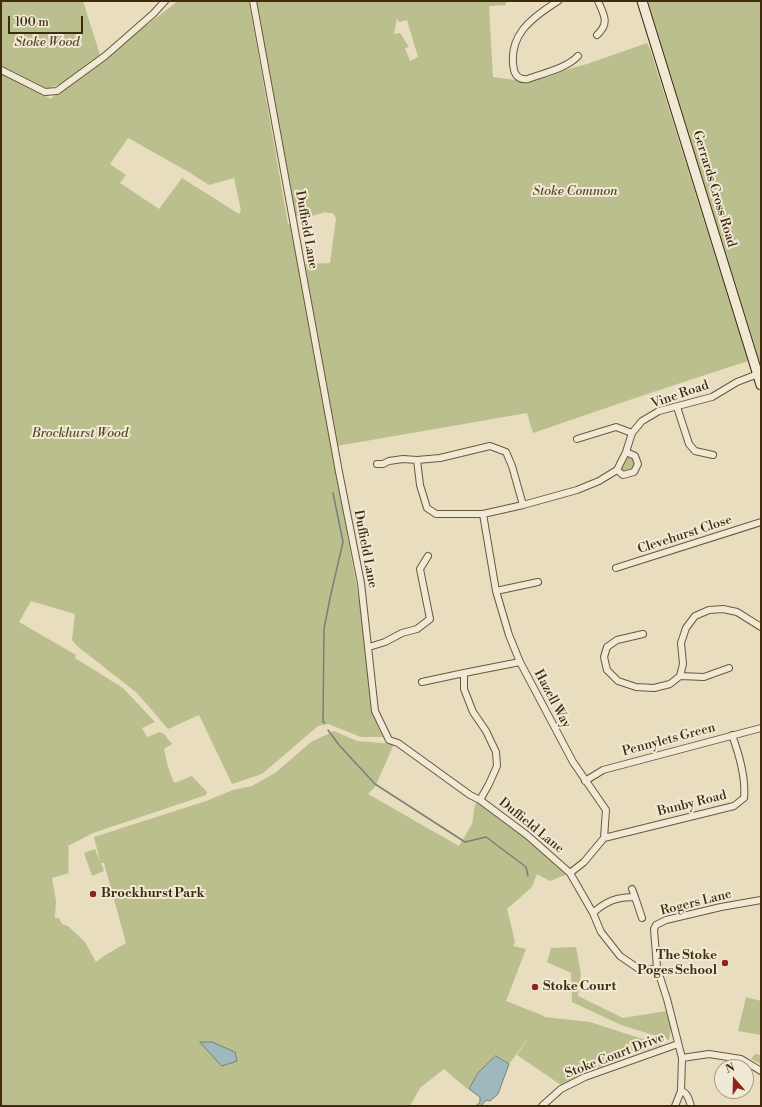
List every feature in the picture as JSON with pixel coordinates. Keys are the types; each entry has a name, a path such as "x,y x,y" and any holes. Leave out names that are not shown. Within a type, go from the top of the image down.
{"main road":[{"name":"Gerrards Cross Road","path":"642,1 761,385"}],"street":[{"path":"1,70 45,92 57,91 105,56 154,14 165,1"},
{"name":"Duffield Lane","path":"253,1 338,472 361,583 375,711 389,740 398,743 470,795 480,800 527,835 570,873 593,913 601,932 620,956 639,969 650,970 657,968"},
{"path":"557,1 520,32 515,43 512,60 515,73 523,80 528,79 565,66 574,61 578,56"},
{"path":"597,34 603,29 606,22 598,1"},
{"name":"Vine Road","path":"617,470 626,452 632,433 642,421 659,411 712,397 737,382 758,374"},
{"path":"677,407 689,444 695,451 713,455"},
{"path":"577,439 616,427 632,433"},
{"path":"377,464 403,459 417,460 440,458 490,446 506,452 512,466 523,505"},
{"path":"417,460 420,485 428,508 436,514 482,514 523,505 577,490 599,481 617,470 623,475 634,472 638,464 635,456 626,452"},
{"name":"Hazell Way","path":"482,514 496,591 509,635 520,662 573,762 606,810 604,838"},
{"name":"Clevehurst Close","path":"616,568 761,522"},
{"path":"369,647 385,642 402,633 417,629 430,619 420,569 428,556"},
{"path":"496,591 538,582"},
{"path":"642,634 618,640 607,648 604,657 607,670 618,681 636,687 654,688 670,684 680,676 683,664 681,643 686,628 695,616 709,610 723,609 737,612 761,627"},
{"path":"422,682 520,662"},
{"path":"680,676 704,677 729,668"},
{"path":"464,673 464,689 473,712 486,731 496,752 497,766 480,800"},
{"name":"Pennylets Green","path":"585,781 603,770 761,728"},
{"name":"Bunby Road","path":"604,838 734,806 744,798 745,788 732,735"},
{"path":"570,873 584,862 604,838"},
{"path":"632,890 642,918"},
{"path":"593,913 610,900 635,897"},
{"name":"Rogers Lane","path":"681,1091 682,1058 667,999 657,968 654,929 661,921 721,907 761,900"},
{"name":"Stoke Court Drive","path":"542,1106 561,1089 585,1077 678,1044"},
{"path":"682,1058 709,1054 741,1058 761,1071"},
{"path":"675,1106 681,1091 684,1092 689,1098 691,1106"}],"green space":[{"name":"Stoke Wood","path":"1,1 83,1 100,55 64,83 46,89 1,67"},
{"name":"Brockhurst Wood","path":"178,1 249,1 288,224 292,224 311,339 335,453 347,534 365,631 370,703 383,737 361,737 328,724 318,726 262,774 232,784 199,715 168,729 137,693 77,646 72,640 75,614 31,601 19,622 76,655 75,658 123,688 155,722 142,728 147,737 160,732 164,734 172,744 164,749 168,767 174,783 192,776 207,792 206,795 93,833 68,846 69,873 52,878 56,901 55,918 59,918 62,924 68,926 85,942 96,962 126,943 104,863 101,863 104,871 92,876 84,853 95,849 100,861 94,837 206,801 233,790 252,786 275,773 311,742 334,731 357,741 394,744 375,787 368,794 459,846 472,824 475,805 478,801 526,836 568,874 550,881 537,874 532,887 507,909 515,942 513,946 526,949 506,1001 544,1017 590,1022 661,1045 617,1059 561,1085 517,1055 531,1035 509,1064 496,1056 478,1073 469,1089 444,1069 420,1088 410,1106 1,1106 1,73 42,93 50,99","holes":["128,138 209,185 234,178 241,210 239,214 182,178 159,209 120,183 126,175 110,164"]},
{"name":"Stoke Common","path":"256,1 506,1 506,5 489,6 493,77 523,81 587,64 647,43 748,361 533,433 527,413 337,446 305,264 330,263 336,218 333,213 326,212 311,216 295,216","holes":["397,18 399,22 407,20 418,57 410,61 405,48 409,47 400,33 394,34"]},
{"path":"647,1 761,1 761,370 759,365"},
{"path":"631,456 635,463 634,468 627,473 622,471 620,467 626,457"},
{"path":"576,947 581,974 578,996 623,1018 666,1011 671,1029 669,1040 621,1025 572,1002 571,973 547,962 551,948"},
{"path":"746,997 761,1001 761,1035 738,1031"},
{"path":"755,1054 761,1055 761,1064 754,1060 754,1059 751,1059"}],"water":[{"path":"200,1042 212,1042 235,1052 237,1061 222,1066"},
{"path":"496,1056 509,1064 498,1094 490,1101 486,1100 481,1106 476,1106 480,1102 480,1097 469,1089 478,1073"}],"waterway":[{"path":"325,723 323,722 324,629 343,542 333,493"},
{"path":"328,730 339,745 375,784 465,842 486,837 526,867 528,876"}],"place":[{"name":"Brockhurst Park","path":"93,894"},
{"name":"The Stoke Poges School","path":"725,963"},
{"name":"Stoke Court","path":"535,987"}]}
